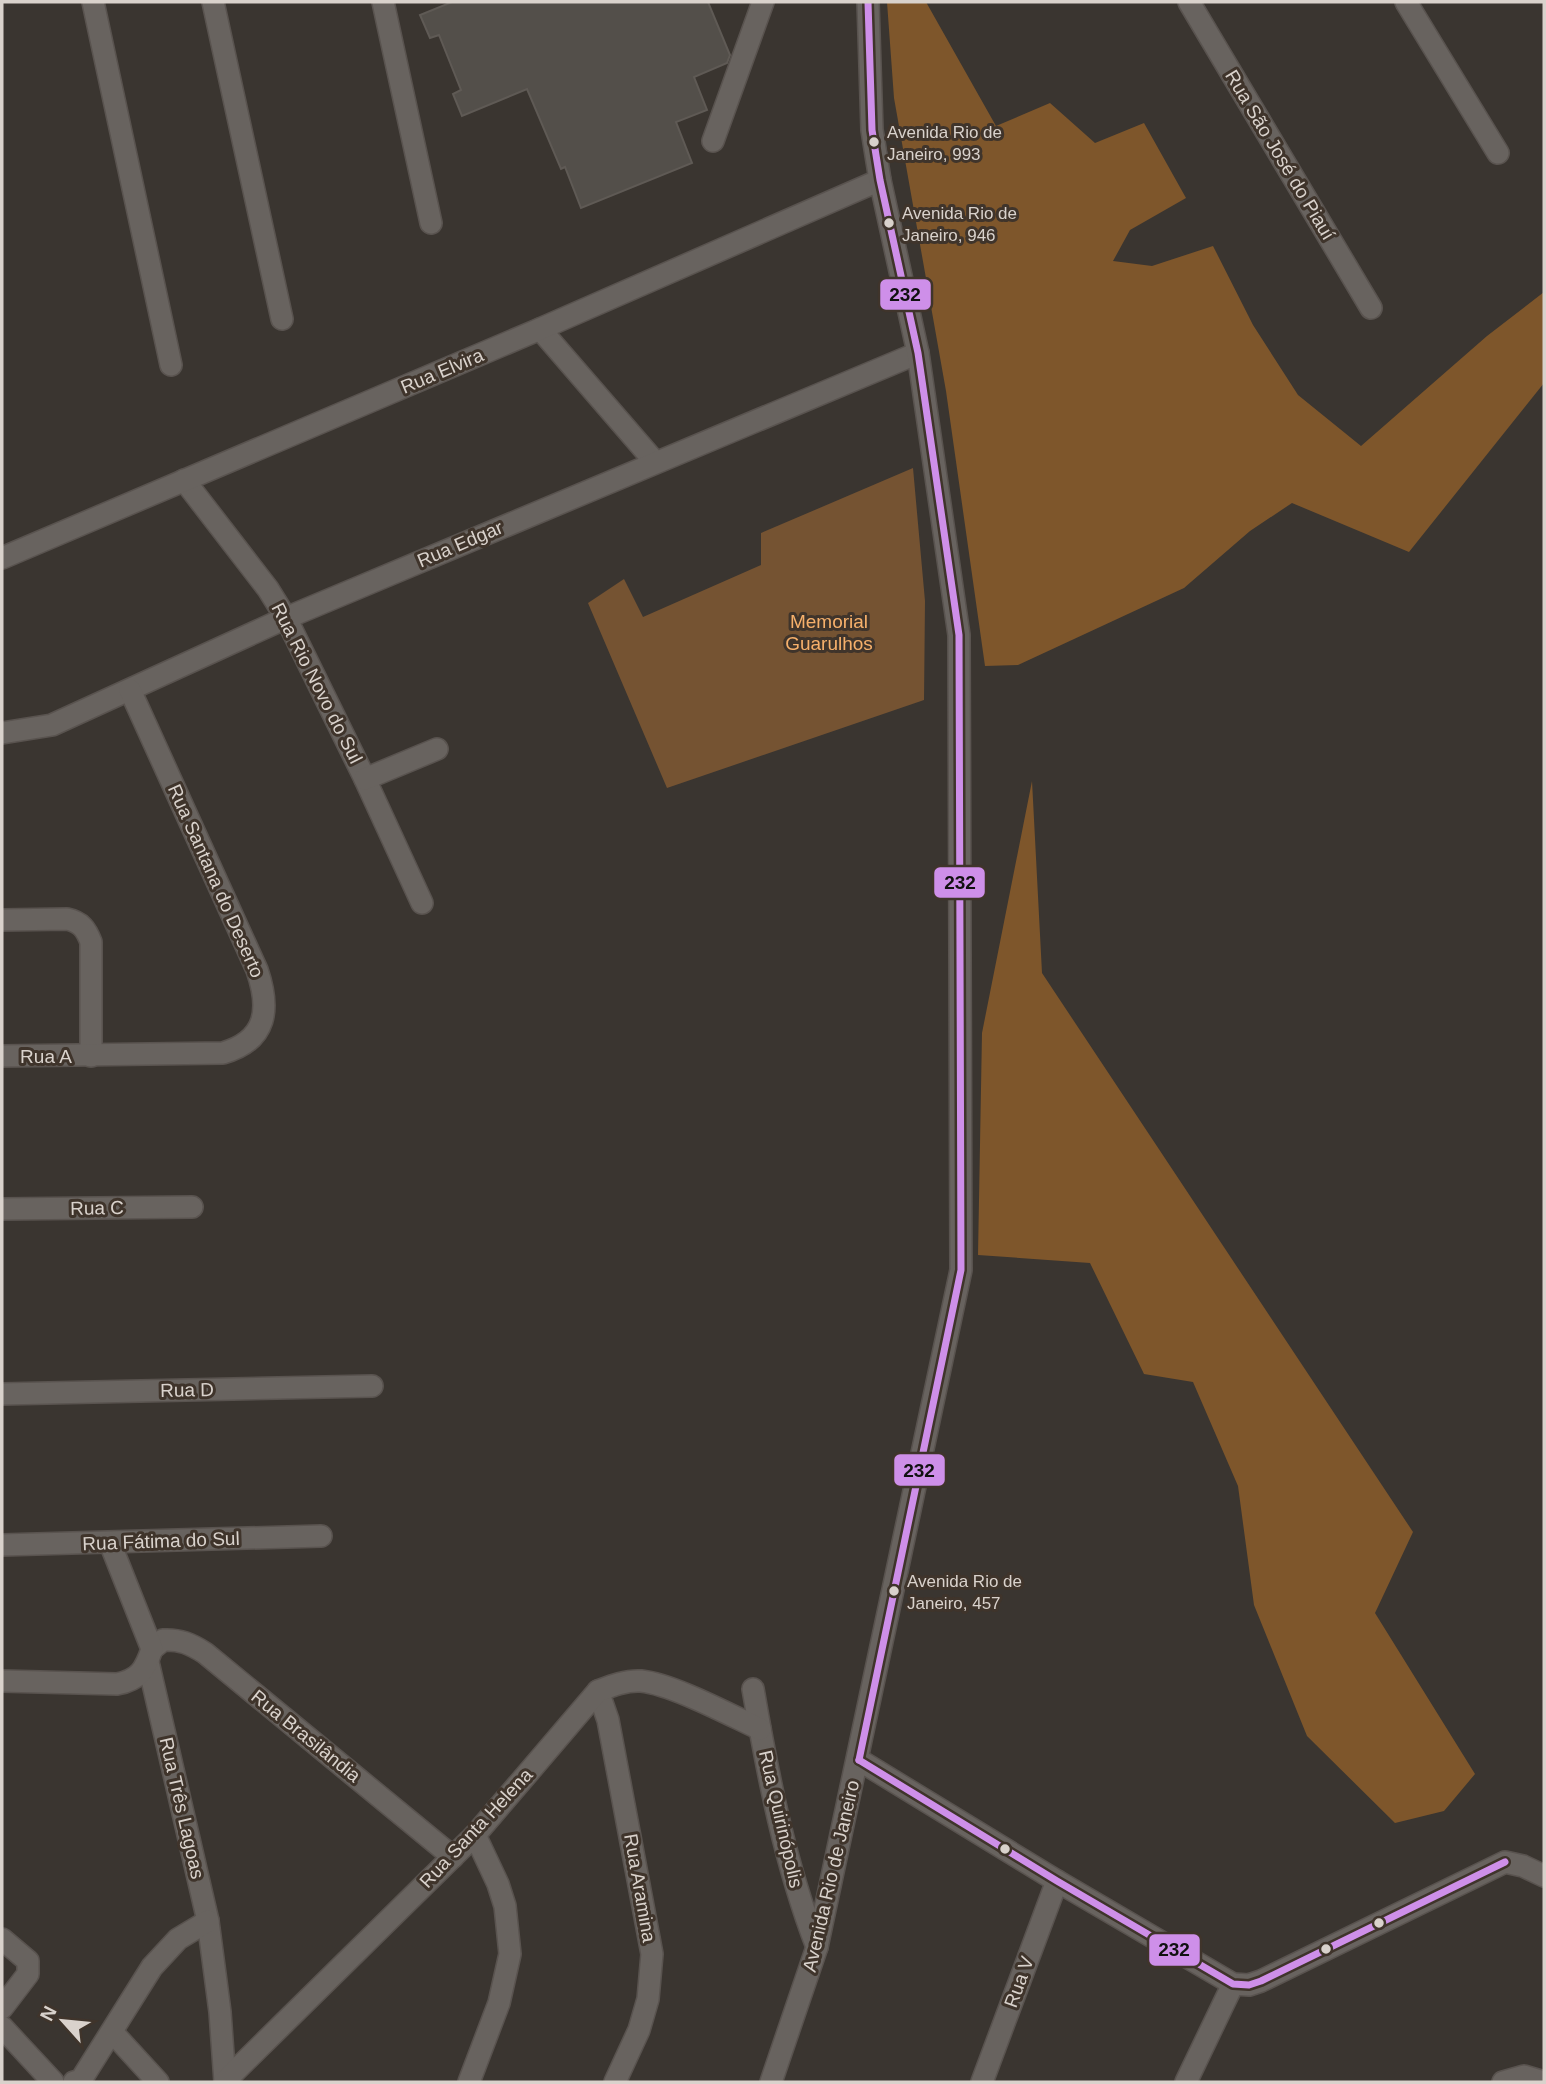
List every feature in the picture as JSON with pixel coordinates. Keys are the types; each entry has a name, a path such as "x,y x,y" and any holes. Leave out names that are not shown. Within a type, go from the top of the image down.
{"street":[{"path":"93,2 171,365"},
{"path":"213,2 282,319"},
{"path":"383,2 431,223"},
{"path":"713,142 763,2"},
{"name":"Avenida Rio de Janeiro","path":"771,2082 817,1947 859,1760 907,1519 961,1270 958,635 918,352 880,180 872,130 867,2"},
{"name":"Rua São José do Piauí","path":"1189,2 1371,308"},
{"path":"1406,2 1498,153"},
{"name":"Rua Elvira","path":"2,558 540,329 880,180"},
{"path":"540,329 655,462"},
{"name":"Rua Edgar","path":"2,733 52,725 286,618 918,352"},
{"name":"Rua Rio Novo do Sul","path":"184,480 268,589 286,618 365,779 422,904"},
{"name":"Rua Santana do Deserto","path":"91,1056 223,1053 239,1048 248,1041 258,1030 265,1010 265,992 257,970 130,690"},
{"path":"365,779 437,749"},
{"path":"2,920 67,919 76,921 86,930 91,942 91,1056"},
{"name":"Rua A","path":"2,1056 91,1056"},
{"name":"Rua C","path":"2,1209 192,1207"},
{"name":"Rua D","path":"2,1394 372,1386"},
{"name":"Rua Fátima do Sul","path":"2,1545 321,1536"},
{"name":"Rua Três Lagoas","path":"110,1543 150,1656 208,1921 220,2012 225,2082"},
{"name":"Rua Brasilândia","path":"150,1656 163,1640 177,1639 198,1649 453,1857"},
{"path":"2,1681 117,1684 131,1681 141,1674 150,1656"},
{"path":"598,1691 622,1683 640,1681 662,1686 760,1729"},
{"name":"Rua Quirinópolis","path":"753,1689 782,1835 817,1947"},
{"name":"Rua Santa Helena","path":"225,2082 475,1835 598,1691"},
{"name":"Rua Aramina","path":"598,1691 608,1720 652,1954 648,1999 639,2030 615,2082"},
{"path":"859,1760 1233,1984 1249,1985 1261,1982 1505,1862 1523,1866 1544,1876"},
{"path":"469,2082 499,2003 510,1954 505,1906 498,1884 475,1835"},
{"name":"Rua V","path":"982,2082 1057,1881"},
{"path":"74,2082 81,2080 152,1967 178,1939 208,1921"},
{"path":"2,1939 28,1961 28,1974 2,2008"},
{"path":"1186,2082 1233,1984"},
{"path":"2,2028 53,2082"},
{"path":"111,2032 158,2082"},
{"path":"1503,2082 1524,2076 1544,2082"}],"green space":[{"name":"Memorial Guarulhos","path":"913,468 925,601 924,700 667,788 588,603 624,579 643,617 761,565 761,533"}],"shaded area":[{"path":"887,2 926,2 996,126 1050,103 1095,143 1144,123 1186,198 1130,230 1113,261 1152,266 1213,246 1253,325 1298,395 1361,446 1487,336 1544,292 1544,383 1409,552 1292,503 1250,531 1184,588 1018,665 985,666 946,391 894,98"},
{"path":"1032,781 1042,973 1413,1532 1375,1613 1475,1774 1444,1811 1395,1823 1307,1736 1254,1605 1238,1486 1193,1382 1144,1374 1090,1263 978,1255 982,1033"}],"building":[{"path":"452,2 708,2 730,55 727,63 694,77 707,110 676,122 692,163 581,208 565,167 561,169 527,89 462,116 453,94 461,90 439,35 430,38 420,15"}],"transit line":[{"name":"232","path":"859,1760 961,1270 959,635 918,353 880,180 872,130 868,2"},
{"name":"232","path":"859,1760 1233,1984 1249,1985 1261,1981 1505,1862"}],"place":[{"name":"Avenida Rio de Janeiro, 993","path":"874,142"},
{"name":"Avenida Rio de Janeiro, 946","path":"889,223"},
{"name":"Avenida Rio de Janeiro, 457","path":"894,1591"}]}
